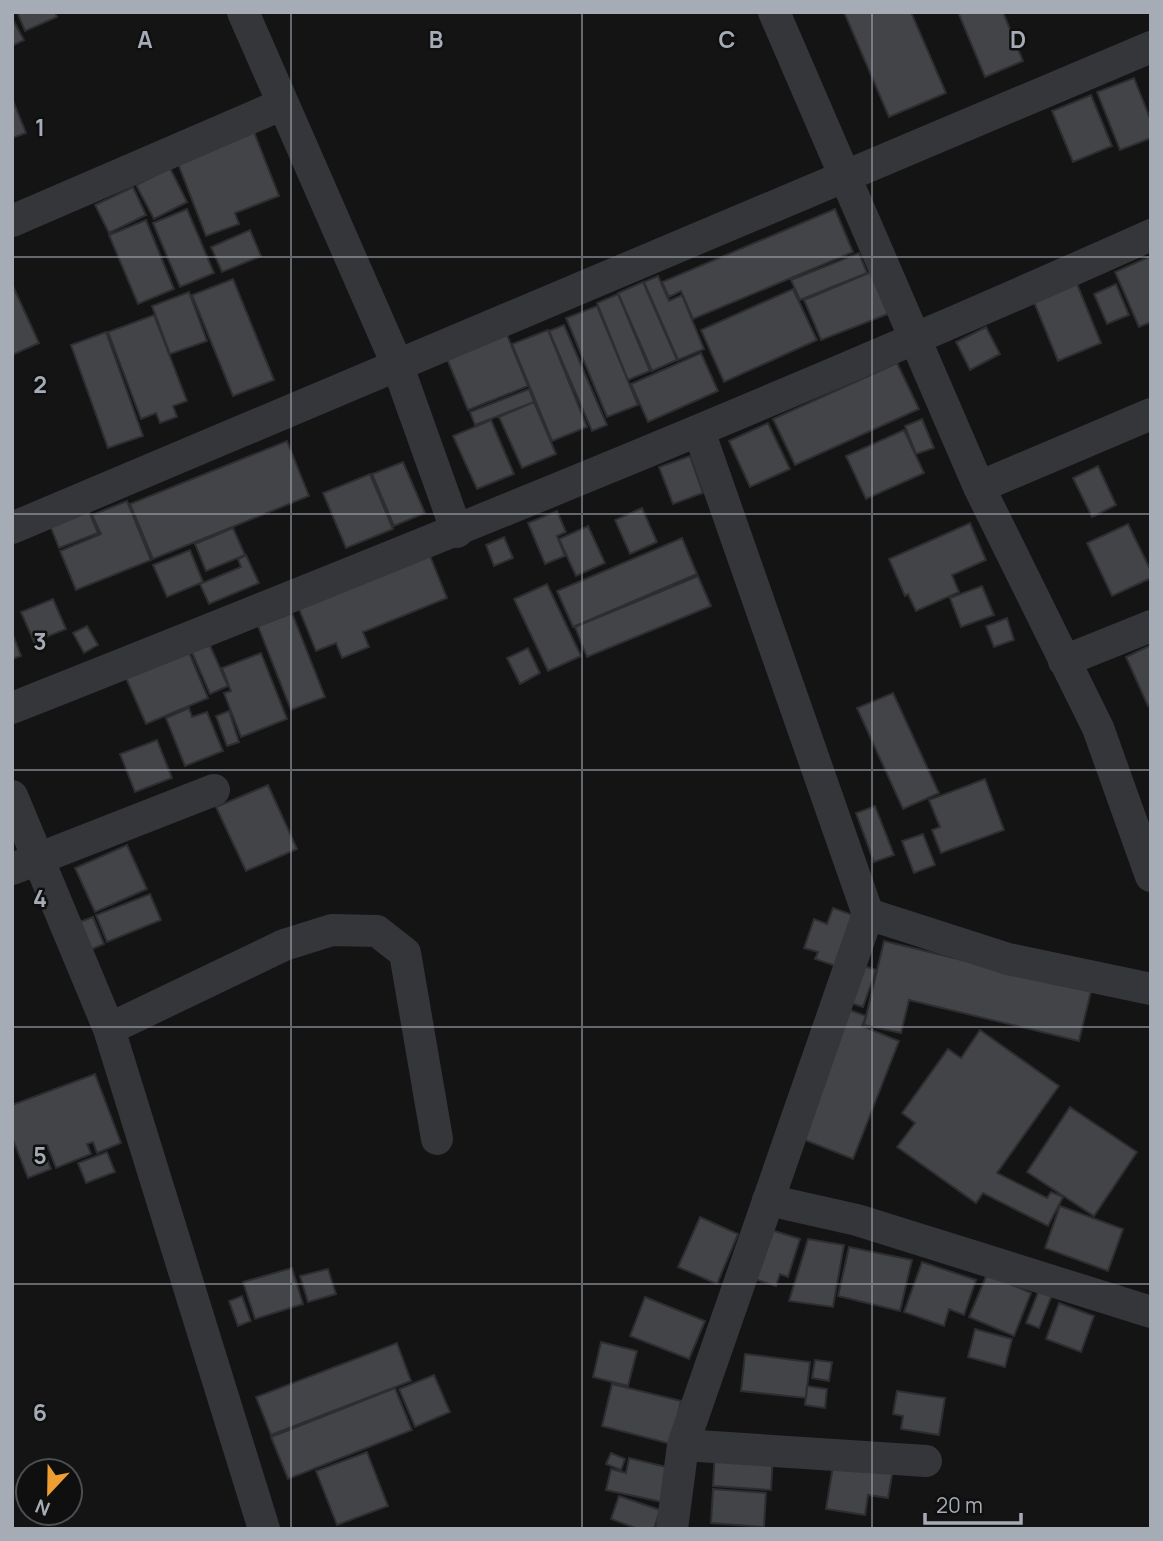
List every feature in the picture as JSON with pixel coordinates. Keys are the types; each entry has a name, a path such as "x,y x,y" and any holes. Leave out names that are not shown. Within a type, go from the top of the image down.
{"street":[{"path":"243,12 397,364 457,532"},
{"path":"774,12 979,487 1141,820 1151,876"},
{"path":"12,528 1151,47"},
{"path":"12,221 283,104"},
{"path":"12,708 457,532 915,341 1151,235"},
{"path":"979,487 1151,414"},
{"path":"672,1529 683,1445 868,914 699,430"},
{"path":"1064,661 1151,626"},
{"path":"24,864 215,790"},
{"path":"12,796 24,864 109,1029 264,1529"},
{"path":"868,914 1008,959 1151,989"},
{"path":"109,1029 284,945 332,930 377,931 405,953 437,1139"},
{"path":"768,1200 858,1220 1151,1312"},
{"path":"683,1445 926,1461"}],"building":[{"path":"17,12 55,12 57,17 25,31"},
{"path":"844,12 911,12 946,93 889,117"},
{"path":"958,12 1003,12 1023,61 985,77"},
{"path":"12,18 24,40 12,46"},
{"path":"1134,78 1151,121 1151,138 1120,150 1097,92"},
{"path":"1091,95 1112,146 1073,162 1052,111"},
{"path":"12,98 26,133 12,138"},
{"path":"254,132 279,196 235,213 239,224 206,236 177,161"},
{"path":"170,168 187,202 154,219 136,185"},
{"path":"133,187 146,215 109,233 95,205"},
{"path":"187,209 214,273 180,287 153,223"},
{"path":"835,209 853,252 693,319 681,291 669,297 662,282"},
{"path":"146,220 174,289 138,304 109,235"},
{"path":"250,230 261,256 222,272 211,247"},
{"path":"859,253 867,273 800,300 791,280"},
{"path":"1151,256 1151,322 1139,327 1115,272"},
{"path":"871,272 888,314 821,340 804,300"},
{"path":"658,276 669,301 682,295 704,349 678,360 644,282"},
{"path":"233,279 274,380 233,396 192,295"},
{"path":"643,282 677,360 652,371 618,293"},
{"path":"12,284 39,343 12,355"},
{"path":"1077,284 1101,343 1058,361 1034,302"},
{"path":"1116,284 1129,315 1107,324 1094,294"},
{"path":"793,289 817,340 724,382 701,330"},
{"path":"189,292 207,341 170,354 152,306"},
{"path":"618,294 650,371 628,380 597,303"},
{"path":"597,306 638,405 607,417 566,318"},
{"path":"154,315 187,401 173,406 177,417 160,423 156,413 141,419 108,332"},
{"path":"564,325 607,425 592,431 549,331"},
{"path":"986,327 1000,354 970,370 956,342"},
{"path":"505,330 528,386 468,410 445,354"},
{"path":"548,330 587,427 552,441 512,344"},
{"path":"106,332 143,436 108,448 71,345"},
{"path":"701,353 718,391 648,422 631,384"},
{"path":"897,363 919,409 795,465 773,419"},
{"path":"529,389 534,402 475,425 470,412"},
{"path":"534,402 556,454 522,468 499,417"},
{"path":"922,419 934,448 916,454 905,426"},
{"path":"491,420 514,474 477,489 453,436"},
{"path":"768,423 790,469 750,487 729,441"},
{"path":"904,430 924,473 866,499 846,456"},
{"path":"287,441 309,496 153,559 130,504"},
{"path":"690,456 703,493 673,504 659,467"},
{"path":"403,462 425,513 394,526 372,474"},
{"path":"1098,466 1116,505 1092,517 1073,478"},
{"path":"370,474 393,529 346,548 323,493"},
{"path":"127,501 151,560 76,590 60,551 101,534 92,515"},
{"path":"642,508 657,542 630,554 615,520"},
{"path":"88,509 98,533 59,548 50,525"},
{"path":"557,511 566,532 557,536 565,556 545,564 528,523"},
{"path":"970,523 986,560 952,575 959,592 916,611 908,594 905,596 889,559"},
{"path":"1128,524 1151,571 1151,578 1112,596 1087,543"},
{"path":"588,526 605,563 576,576 559,539"},
{"path":"233,528 245,555 206,571 195,544"},
{"path":"504,537 513,558 494,566 486,545"},
{"path":"682,538 697,574 573,627 557,591"},
{"path":"190,550 203,582 167,597 153,565"},
{"path":"428,551 447,598 363,632 369,647 342,658 336,643 316,651 297,604"},
{"path":"246,555 259,583 209,604 200,584 241,567 238,559"},
{"path":"698,576 711,606 587,657 575,627"},
{"path":"547,584 581,656 548,671 514,599"},
{"path":"982,586 994,615 961,627 950,598"},
{"path":"53,599 66,629 34,642 21,612"},
{"path":"292,613 325,697 291,710 258,626"},
{"path":"1007,618 1014,640 994,647 986,626"},
{"path":"87,626 98,645 84,653 73,633"},
{"path":"12,632 21,656 12,659"},
{"path":"208,641 228,686 210,694 190,648"},
{"path":"186,645 208,698 146,724 123,671"},
{"path":"1151,645 1151,705 1148,706 1126,657"},
{"path":"528,648 540,673 520,684 507,658"},
{"path":"261,653 287,719 241,737 224,693 231,691 222,668"},
{"path":"893,693 939,793 903,809 857,708"},
{"path":"189,708 192,717 207,712 223,751 185,766 166,718"},
{"path":"229,711 239,742 227,746 216,716"},
{"path":"157,740 172,778 135,792 120,754"},
{"path":"985,779 1004,830 941,853 932,830 940,827 929,800"},
{"path":"268,785 297,849 246,871 216,807"},
{"path":"875,806 894,855 874,862 856,813"},
{"path":"923,834 935,865 914,873 902,841"},
{"path":"127,845 147,889 95,912 75,868"},
{"path":"150,894 161,920 107,942 96,915"},
{"path":"833,908 853,915 836,966 815,959 818,952 804,948 814,919 827,924"},
{"path":"93,917 104,944 90,950 79,922"},
{"path":"884,941 1091,991 1079,1041 909,1000 901,1033 864,1025"},
{"path":"864,966 876,970 863,1007 851,1003"},
{"path":"842,1007 866,1016 862,1026 899,1041 853,1159 792,1135"},
{"path":"980,1030 1059,1086 997,1173 1047,1198 1051,1192 1063,1197 1048,1226 983,1193 976,1203 897,1147 915,1123 902,1113 948,1049 961,1058"},
{"path":"95,1074 121,1143 97,1153 93,1142 87,1144 91,1154 56,1168 47,1145 42,1146 51,1169 28,1178 12,1137 12,1105"},
{"path":"1070,1107 1137,1152 1094,1216 1027,1172"},
{"path":"107,1152 115,1172 86,1183 78,1163"},
{"path":"1060,1206 1123,1229 1108,1271 1045,1248"},
{"path":"700,1217 738,1234 717,1284 678,1267"},
{"path":"765,1228 800,1239 788,1277 780,1274 776,1286 748,1277"},
{"path":"808,1239 844,1245 833,1307 789,1301"},
{"path":"849,1247 912,1260 900,1311 838,1296"},
{"path":"922,1262 976,1280 964,1315 949,1309 944,1326 904,1312"},
{"path":"292,1268 303,1304 255,1319 243,1282"},
{"path":"328,1269 336,1294 308,1302 300,1276"},
{"path":"987,1274 1031,1293 1014,1336 969,1317"},
{"path":"1039,1290 1052,1295 1039,1328 1026,1323"},
{"path":"242,1296 251,1321 238,1326 229,1301"},
{"path":"645,1297 705,1321 689,1359 630,1336"},
{"path":"1059,1303 1094,1316 1081,1352 1046,1339"},
{"path":"975,1329 1012,1339 1005,1367 968,1357"},
{"path":"601,1342 637,1351 628,1386 593,1377"},
{"path":"397,1343 411,1381 271,1435 256,1397"},
{"path":"745,1354 810,1362 806,1398 741,1391"},
{"path":"815,1360 832,1362 829,1381 812,1378"},
{"path":"434,1375 450,1412 415,1427 399,1389"},
{"path":"612,1384 681,1401 671,1444 602,1426"},
{"path":"807,1386 827,1389 825,1408 805,1405"},
{"path":"395,1388 412,1430 288,1479 271,1437"},
{"path":"897,1391 945,1398 939,1435 901,1429 903,1416 893,1414"},
{"path":"715,1451 773,1455 771,1490 713,1486"},
{"path":"367,1452 388,1506 337,1525 316,1471"},
{"path":"611,1453 625,1459 621,1470 606,1464"},
{"path":"629,1458 675,1469 667,1503 606,1490 611,1469 626,1473"},
{"path":"834,1460 893,1469 888,1498 868,1495 865,1515 826,1509"},
{"path":"713,1489 766,1493 764,1527 711,1523"},
{"path":"619,1496 660,1510 654,1529 638,1529 611,1519"}]}
